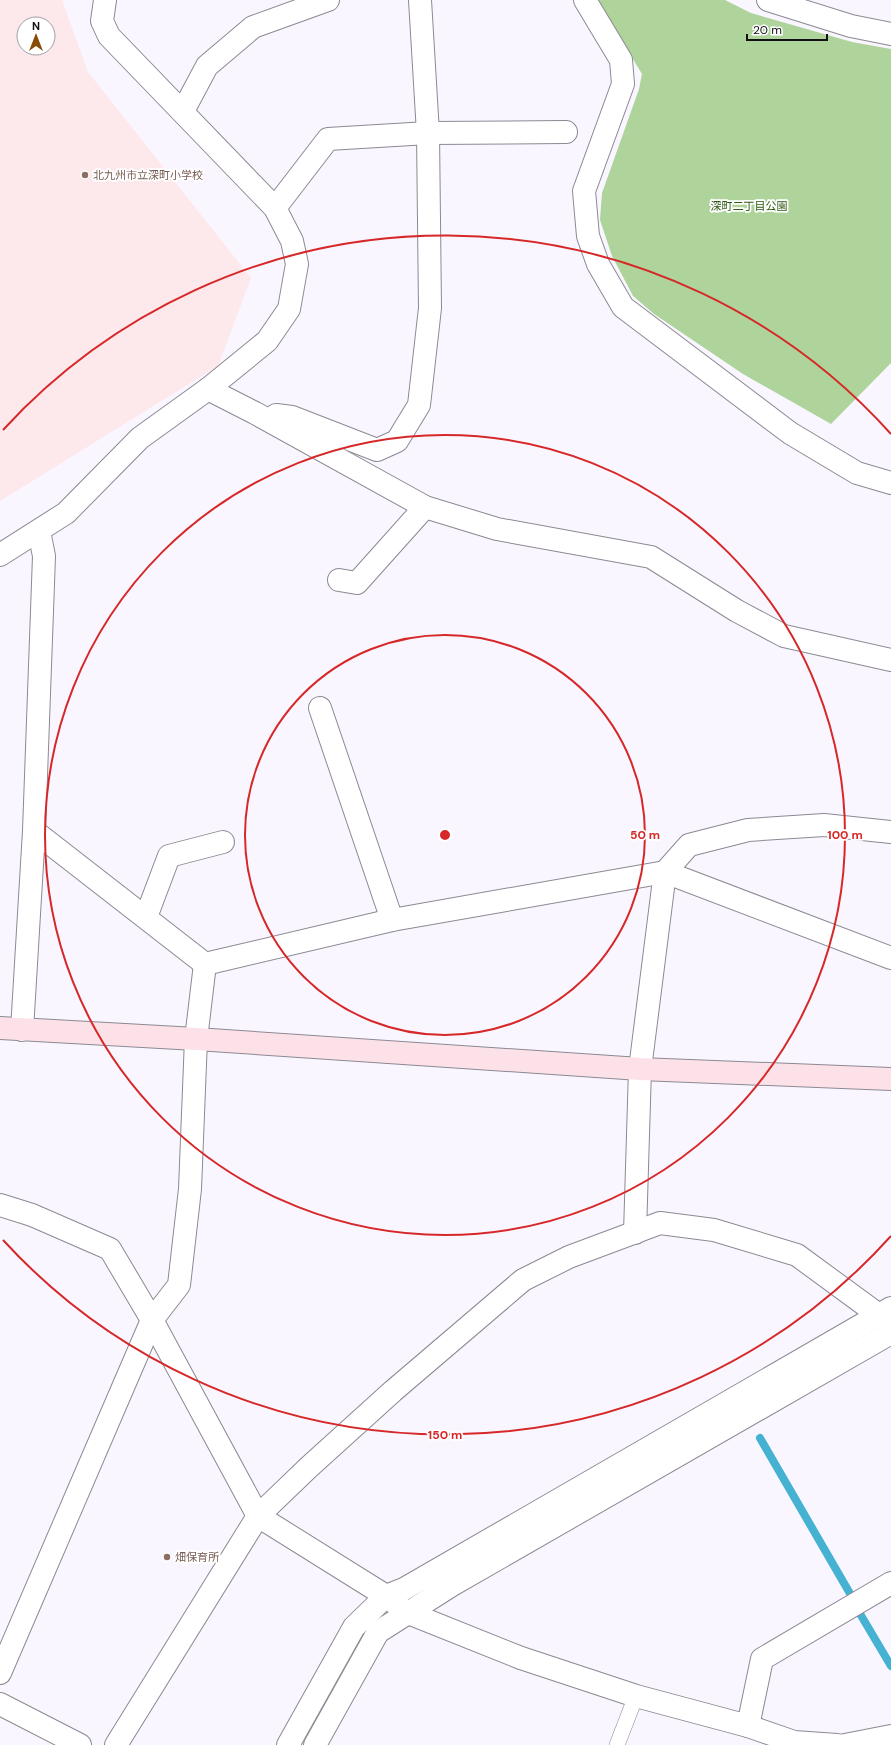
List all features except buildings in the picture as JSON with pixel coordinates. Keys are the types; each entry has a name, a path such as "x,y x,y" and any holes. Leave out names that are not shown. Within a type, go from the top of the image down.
{"street":[{"path":"0,555 39,532 66,513 140,438 208,389 267,341 289,309 297,264 292,241 275,208 109,36 102,21 105,0"},
{"path":"183,111 207,66 253,27 328,0"},
{"path":"256,413 292,418 378,450 397,441 419,405 430,308 428,133 420,0"},
{"path":"585,0 621,60 623,84 584,191 588,236 598,264 623,307 790,433 858,473 891,483"},
{"path":"768,0 805,6 851,26 891,34"},
{"path":"275,208 328,139 428,133 566,132"},
{"path":"208,389 256,413 425,507 497,529 651,557 737,611 784,636 891,660"},
{"path":"339,580 357,583 425,507"},
{"path":"22,1030 34,831 44,556 39,532"},
{"path":"320,708 392,920"},
{"path":"635,1233 640,1069 665,872 689,846 748,830 824,825 891,832"},
{"path":"34,831 205,964"},
{"path":"146,917 169,856 222,842"},
{"path":"205,964 392,920 665,872 891,958"},
{"path":"0,1673 152,1320 179,1285 190,1189 196,1039 205,964"},
{"path":"0,1028 196,1039 640,1069 891,1079"},
{"path":"0,1205 32,1215 110,1249 152,1320 258,1516 386,1596 406,1612 521,1658 636,1696 748,1726 794,1744 836,1745"},
{"path":"116,1745 258,1516 309,1467 393,1391 523,1280 569,1257 660,1223 714,1230 797,1255 887,1316 411,1585 386,1596 354,1627 288,1745"},
{"path":"315,1745 378,1632 406,1612 891,1333"},
{"path":"748,1726 762,1659 891,1583"},
{"path":"0,1704 80,1745"},
{"path":"845,1745 891,1736"}],"lane":[{"path":"617,1745 636,1696"}],"shaded area":[{"name":"北九州市立深町小学校","path":"0,0 62,0 88,72 251,278 218,366 0,501"}],"green space":[{"name":"深町二丁目公園","path":"597,0 725,0 751,13 852,42 891,49 891,363 831,424 743,374 654,314 633,296 612,256 600,220 602,193 639,89 642,74"}],"waterway":[{"path":"760,1438 852,1597"},
{"path":"859,1612 891,1666"}],"place":[{"name":"北九州市立深町小学校","path":"85,175"},
{"name":"畑保育所","path":"167,1557"}]}
